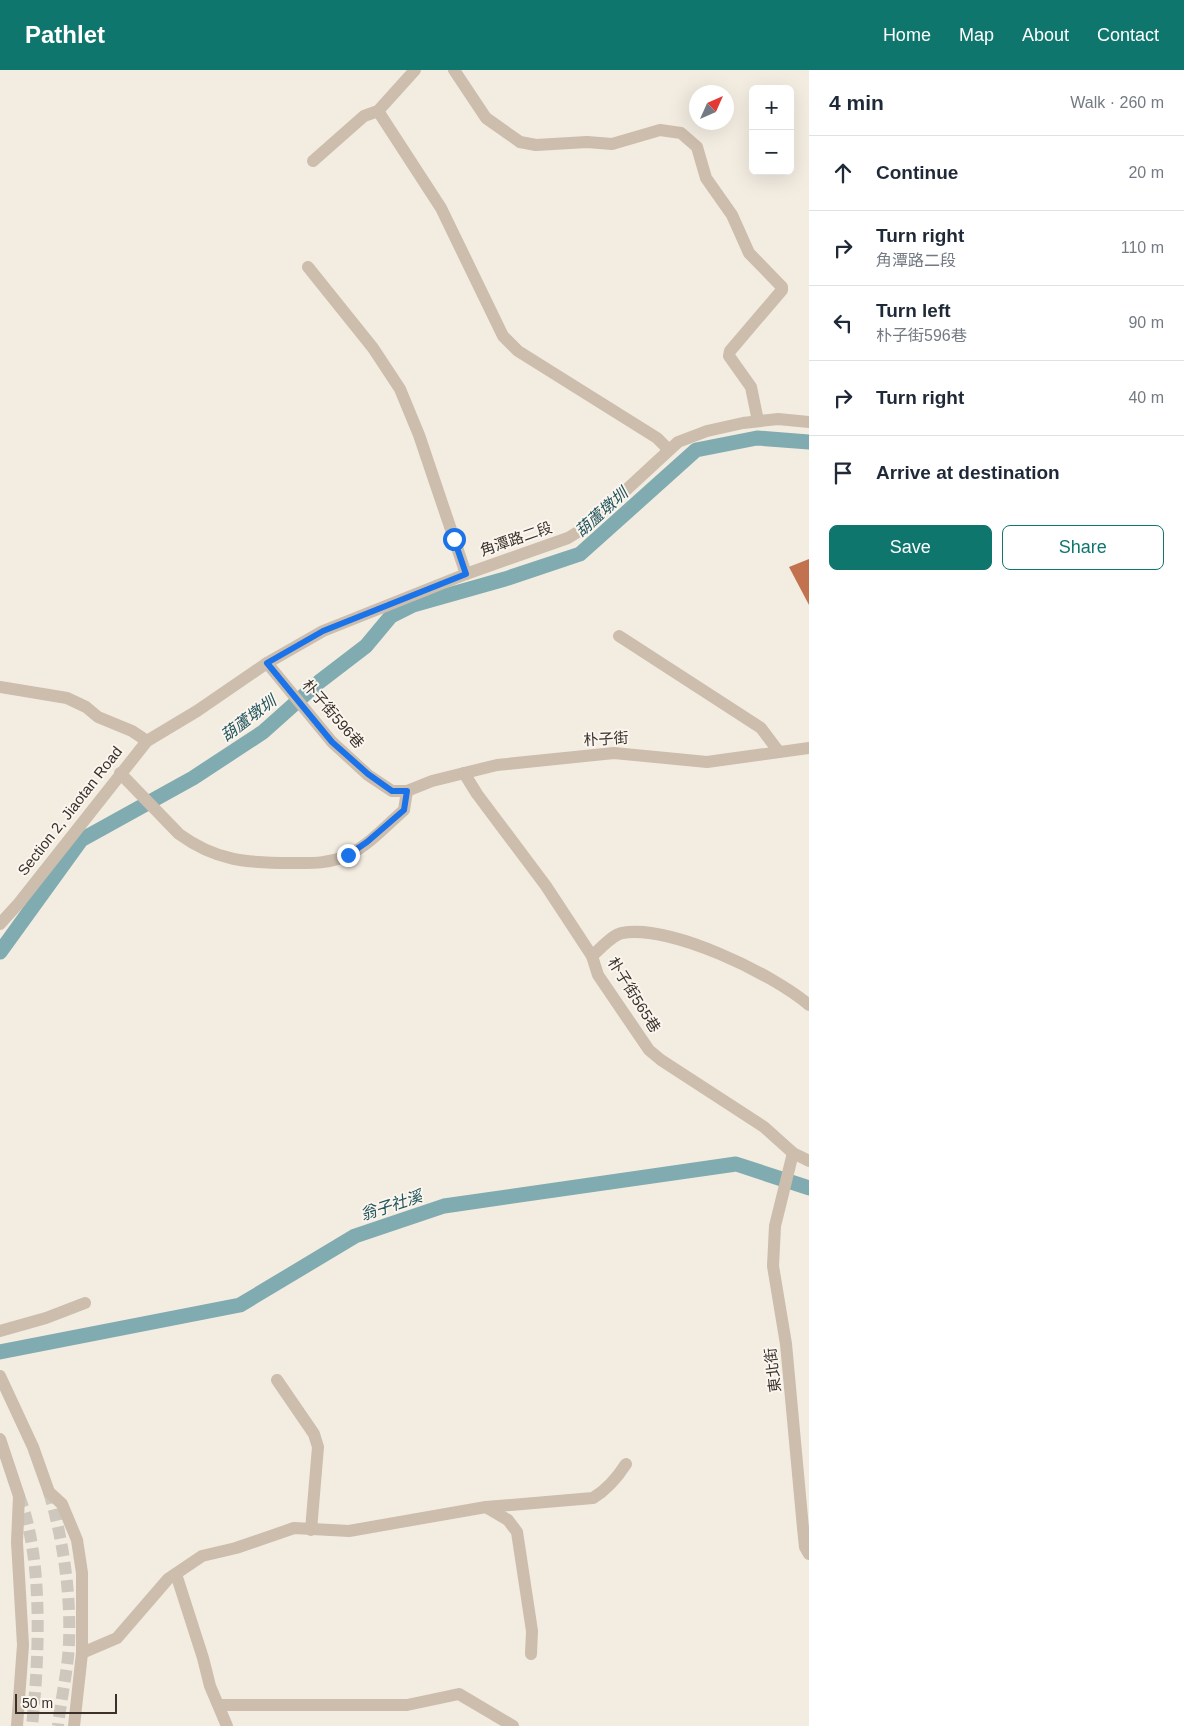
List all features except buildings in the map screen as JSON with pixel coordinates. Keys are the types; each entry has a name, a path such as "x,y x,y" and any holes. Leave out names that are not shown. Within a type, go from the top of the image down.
{"street":[{"path":"313,161 364,116 378,111 415,70"},
{"path":"454,70 486,118 520,142 536,145 587,142 612,144 660,130 670,130 681,133 697,147 706,178 732,215 749,253 782,287 782,290 730,351 729,356 751,386 758,422"},
{"path":"378,111 442,208 503,336 518,351 657,438 668,450"},
{"path":"308,267 373,348 400,389 419,435 466,574"},
{"name":"角潭路二段","path":"147,741 197,711 267,663 323,631 466,574 556,543 577,532 678,442 707,431 758,422 778,419 809,422"},
{"path":"619,636 761,728 779,752"},
{"name":"朴子街596巷","path":"267,663 332,742 368,774 392,791 407,791"},
{"path":"0,687 67,698 86,706 98,717 132,731 147,741"},
{"name":"Section 2, Jiaotan Road","path":"0,924 19,903 147,741"},
{"name":"朴子街","path":"407,791 432,781 497,765 614,753 707,762 809,748"},
{"path":"120,773 189,842 225,858 252,863 321,863 348,855 367,842 404,810 407,791"},
{"name":"朴子街565巷","path":"464,773 546,886 592,956 598,975 649,1050 661,1060 764,1127 791,1157 809,1161"},
{"path":"592,956 620,934 641,931 692,944 738,961 809,1005"},
{"name":"東北街","path":"791,1157 775,1226 773,1266 786,1344 805,1547 809,1554"},
{"path":"0,1331 46,1318 85,1303"},
{"path":"0,1376 32,1447 49,1492 62,1504 77,1540 82,1573 82,1653 74,1726"},
{"path":"277,1380 314,1434 318,1447 311,1530"},
{"path":"3,1444 19,1496 17,1542 23,1645 17,1726"},
{"path":"82,1653 117,1638 168,1579 202,1556 236,1548 294,1528 349,1532 486,1507 593,1498 604,1492 619,1476 626,1464"},
{"path":"486,1507 508,1520 517,1532 532,1631 530,1654"},
{"path":"176,1574 210,1686 227,1726"},
{"path":"219,1705 406,1705 459,1694 514,1726"}],"waterway":[{"name":"葫蘆墩圳","path":"0,952 81,840 193,778 263,732 319,682 366,646 391,616 413,605 505,579 580,554 696,450 757,438 809,442"},
{"name":"翁子社溪","path":"0,1352 240,1305 355,1236 444,1206 736,1164 809,1188"}],"tunnel":[{"path":"49,1492 62,1547 69,1605 68,1653 58,1726"},
{"path":"19,1496 33,1549 38,1610 38,1640 32,1726"}],"route":[{"path":"348,855 367,842 404,810 407,791 392,791 368,774 332,742 267,663 323,631 466,574 454,539"}]}
